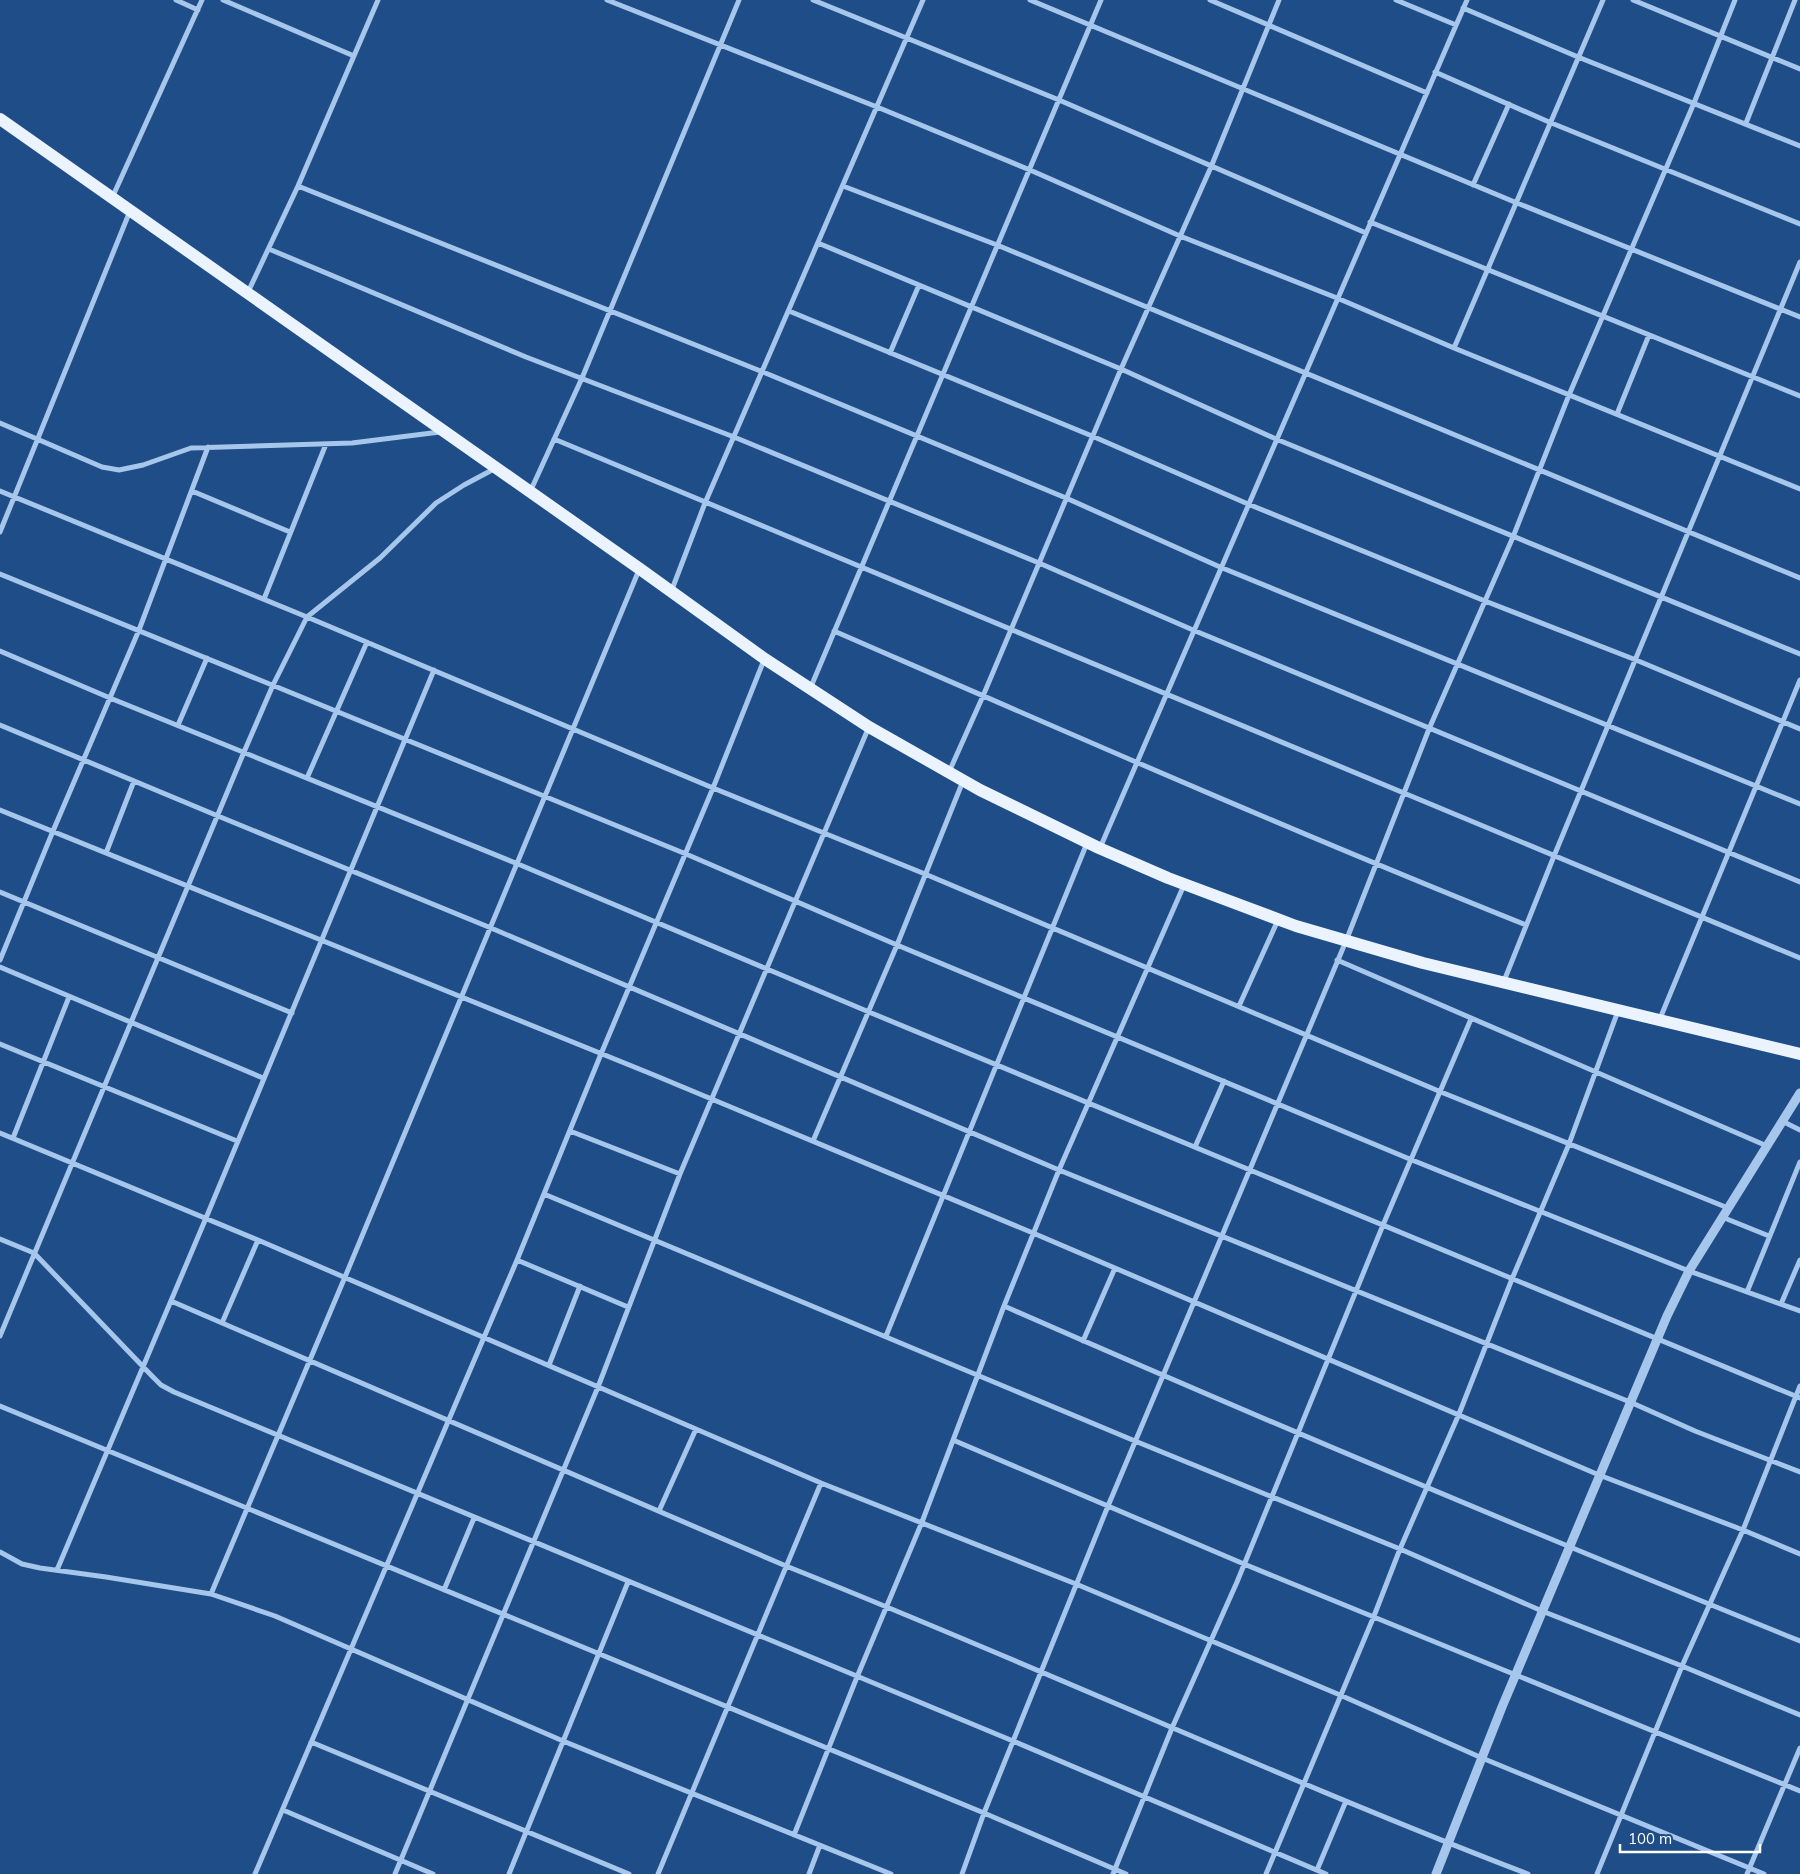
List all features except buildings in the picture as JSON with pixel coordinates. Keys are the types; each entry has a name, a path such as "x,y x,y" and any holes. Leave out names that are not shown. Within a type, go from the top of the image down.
{"main road":[{"path":"0,119 765,659 869,727 963,781 1099,848 1184,885 1278,919 1346,941 1504,982 1800,1054"}],"street":[{"path":"176,0 198,10"},
{"path":"112,198 202,0"},
{"path":"223,0 354,56"},
{"path":"248,293 298,186 378,0"},
{"path":"607,0 877,107 1030,170 1180,236 1337,298 1454,348 1800,489"},
{"path":"530,492 582,378 739,0"},
{"path":"813,0 1059,100 1366,233"},
{"path":"671,592 705,503 923,0"},
{"path":"1030,0 1473,185 1800,317"},
{"path":"810,689 1101,0"},
{"path":"1210,0 1427,93"},
{"path":"948,773 983,696 1121,369 1211,167 1279,0"},
{"path":"1396,0 1456,24"},
{"path":"1099,848 1467,0"},
{"path":"1454,348 1602,0"},
{"path":"1633,0 1800,69"},
{"path":"962,1874 984,1813 1162,1375 1195,1302 1249,1169 1346,941 1429,729 1513,537 1569,395 1666,170 1735,0"},
{"path":"1746,123 1795,0"},
{"path":"1463,8 1578,57 1800,146"},
{"path":"1435,72 1550,122 1800,224"},
{"path":"1473,185 1509,104"},
{"path":"298,186 763,372 1066,498 1220,567 1800,804"},
{"path":"843,186 997,245 1800,578"},
{"path":"0,532 130,210"},
{"path":"1370,222 1800,396"},
{"path":"818,243 1121,369 1276,438 1800,654"},
{"path":"269,249 517,353 734,437 1039,563 1429,729 1800,882"},
{"path":"1504,982 1554,856 1800,262"},
{"path":"890,353 919,285"},
{"path":"789,311 1092,436 1248,504 1800,728"},
{"path":"1617,414 1649,335"},
{"path":"0,422 102,467 119,470 143,465 191,448 352,443 443,432"},
{"path":"554,439 1800,958"},
{"path":"264,599 326,444"},
{"path":"0,960 23,901 139,630 167,560 208,447"},
{"path":"0,1336 244,752 273,685 307,617 386,553 436,503 496,468"},
{"path":"192,491 290,532"},
{"path":"0,492 264,599 713,788 925,874 1441,1092 1728,1208"},
{"path":"211,1594 640,569"},
{"path":"0,574 686,854 897,945 1412,1160 1689,1271 1800,1311"},
{"path":"834,631 1375,865 1526,925"},
{"path":"307,778 367,642"},
{"path":"0,651 110,698 518,864 1656,1340 1798,1397"},
{"path":"178,725 207,658"},
{"path":"255,1874 517,1260 765,659"},
{"path":"57,1570 292,1013 376,806 434,670"},
{"path":"1659,1021 1800,680"},
{"path":"0,724 491,928 1059,1170 1630,1402 1695,1431 1800,1472"},
{"path":"395,1874 598,1387 653,1239 869,727"},
{"path":"106,853 134,781"},
{"path":"813,1141 897,945 963,781"},
{"path":"0,810 712,1099 1033,1233 1600,1475 1800,1554"},
{"path":"886,1336 1087,842"},
{"path":"794,1835 922,1522 1033,1233 1184,885"},
{"path":"0,892 292,1013"},
{"path":"1239,1006 1278,919"},
{"path":"1337,960 1767,1146"},
{"path":"0,967 263,1078"},
{"path":"12,1138 69,997"},
{"path":"1266,1874 1569,1144 1618,1011"},
{"path":"1114,1872 1172,1728 1244,1564 1383,1225 1471,1019"},
{"path":"0,1044 237,1141"},
{"path":"1196,1147 1224,1081"},
{"path":"1436,1874 1542,1611 1656,1340 1689,1271 1800,1093"},
{"path":"1782,1121 1800,1130"},
{"path":"570,1131 680,1174"},
{"path":"0,1133 345,1277 822,1483 1076,1584 1340,1695 1482,1758 1764,1874"},
{"path":"1747,1292 1800,1162"},
{"path":"544,1194 978,1376 1400,1549 1542,1611 1800,1715"},
{"path":"1722,1217 1769,1236"},
{"path":"0,1239 34,1253 161,1385 174,1392 1013,1741 1326,1874"},
{"path":"222,1323 258,1240"},
{"path":"517,1260 628,1307"},
{"path":"1781,1304 1800,1260"},
{"path":"1083,1341 1114,1268"},
{"path":"549,1365 580,1286"},
{"path":"171,1301 786,1566 887,1606 1447,1843 1528,1874"},
{"path":"1004,1306 1569,1548 1800,1641"},
{"path":"1597,1874 1682,1666 1743,1530 1770,1460 1798,1397 1800,1386"},
{"path":"0,1406 984,1813 1114,1872 1126,1874"},
{"path":"659,1511 696,1428"},
{"path":"953,1440 1244,1564 1800,1791"},
{"path":"658,1874 822,1483"},
{"path":"444,1590 474,1518"},
{"path":"0,1552 22,1564 211,1594 275,1616 563,1741 891,1874"},
{"path":"509,1874 628,1582"},
{"path":"311,1742 629,1874"},
{"path":"1747,1874 1800,1748"},
{"path":"1317,1870 1346,1800"},
{"path":"283,1810 433,1874"},
{"path":"809,1874 820,1845"}]}
